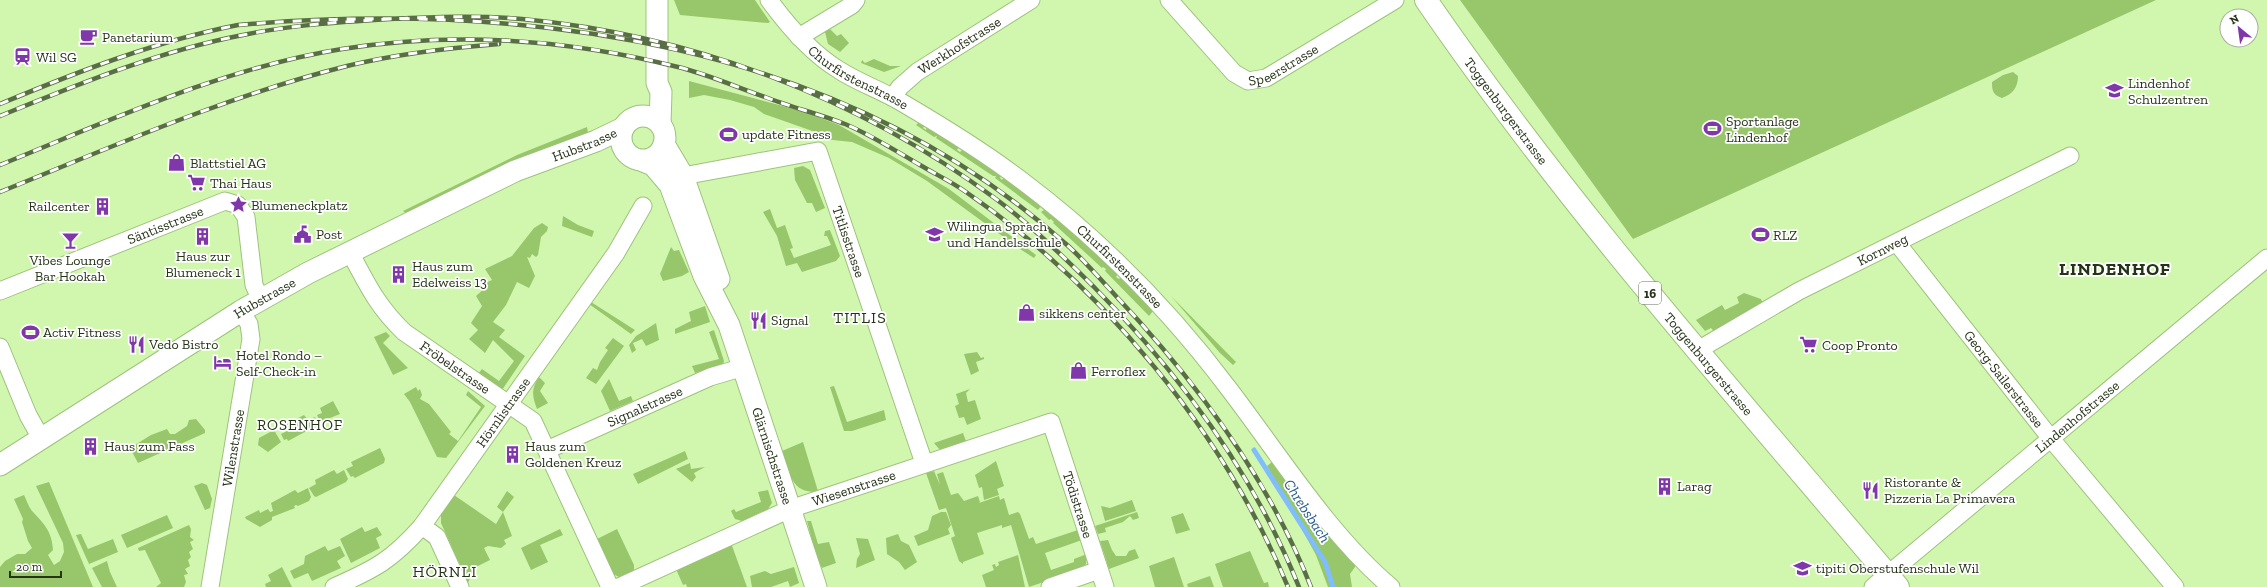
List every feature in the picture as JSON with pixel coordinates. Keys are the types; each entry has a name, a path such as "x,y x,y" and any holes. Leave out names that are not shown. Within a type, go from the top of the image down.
{"main road":[{"name":"Toggenburgerstrasse","path":"1426,0 1482,80 1542,161 1820,497 1886,583"}],"street":[{"path":"657,0 657,83 661,92 662,134 656,156 634,157 621,141 629,123 657,83"},
{"name":"Churfirstenstrasse","path":"769,0 787,24 837,69 893,97 950,130 1020,179 1058,209 1126,269 1152,295 1206,359 1351,547 1391,587"},
{"path":"800,37 852,5 856,0"},
{"name":"Werkhofstrasse","path":"893,97 900,87 917,72 1031,0"},
{"name":"Speerstrasse","path":"1169,0 1234,73 1248,81 1266,78 1395,0"},
{"path":"629,123 648,117 662,134"},
{"name":"Hubstrasse","path":"0,465 42,440 241,311 308,273 351,254 515,171 596,141 629,123"},
{"name":"Glärnischstrasse","path":"662,134 683,176 725,296 729,325"},
{"name":"Titlisstrasse","path":"683,176 818,151 924,463"},
{"name":"Kornweg","path":"1698,350 1799,291 2070,156"},
{"name":"Hubstrasse","path":"546,160 634,157"},
{"name":"Glärnischstrasse","path":"634,157 653,165 670,184 704,276 729,325 816,587"},
{"name":"Säntisstrasse","path":"0,291 224,201 238,205 246,217 254,285 261,300"},
{"name":"Hörnlistrasse","path":"334,587 373,569 388,560 422,526 616,253 643,206"},
{"name":"Georg-Sailerstrasse","path":"1897,243 2052,440 2175,587"},
{"name":"Fröbelstrasse","path":"351,254 380,308 404,332 533,421 610,587"},
{"name":"Lindenhofstrasse","path":"1886,583 2267,258"},
{"name":"Wilenstrasse","path":"210,587 252,339 249,324 241,311"},
{"path":"0,347 28,415 42,440"},
{"name":"Signalstrasse","path":"547,450 710,377 744,367"},
{"name":"Wiesenstrasse","path":"619,587 790,509 924,463 1051,422"},
{"name":"Tödistrasse","path":"1051,422 1105,587"},
{"path":"422,526 437,537 460,587"},
{"path":"1050,587 1100,570"}],"green space":[{"path":"674,0 755,0 770,22 680,15"},
{"name":"Sportanlage Lindenhof","path":"1460,0 2156,0 1633,239"},
{"path":"824,28 830,29 837,36 841,34 849,43 840,52 828,44"},
{"path":"874,59 890,66 901,66 884,72 861,63 862,60 865,63"},
{"path":"2013,72 2018,76 2017,84 2014,90 2002,98 1997,96 1993,90 1992,82 2003,75"},
{"path":"689,81 802,111 839,125 949,189 1036,255 1034,258 1020,249 927,181 889,158 852,142 823,139 821,134 764,114 754,107 730,100 704,95 689,98"},
{"path":"919,122 925,125 923,128 926,130 927,127 959,147 957,150 960,152 963,149 1001,176 1000,178 1002,180 1004,177 1041,206 1038,210 995,178 996,176 993,176 936,138 937,136 934,137 916,125"},
{"path":"587,127 588,133 541,150 407,214 403,211 517,155"},
{"path":"803,166 810,170 825,208 816,212 812,203 807,203 795,180 794,168"},
{"path":"1043,207 1118,274 1116,277 1119,279 1121,277 1153,311 1149,316 1105,271 1106,269 1103,267 1102,268 1053,223 1054,222 1051,219 1049,220 1041,212 1044,210"},
{"path":"770,209 777,228 785,225 793,248 790,249 794,258 831,245 827,236 824,236 825,231 830,230 840,256 836,261 802,272 797,263 786,266 777,236 763,212"},
{"path":"563,216 578,225 594,231 592,237 562,226"},
{"path":"542,223 548,227 547,231 541,237 538,255 536,257 532,254 530,258 527,257 535,276 529,288 517,282 506,305 493,322 505,330 499,337 525,356 502,390 478,374 482,369 499,381 514,361 493,340 485,353 469,339 478,330 471,323 482,306 476,296 486,287 485,283 492,280 485,269 512,256 534,228"},
{"path":"671,247 674,251 679,250 689,272 682,276 663,281 660,274"},
{"path":"1744,293 1761,299 1764,306 1716,334 1711,328 1705,331 1696,320 1722,305 1725,310 1739,303 1737,297"},
{"path":"1171,296 1236,362 1233,365 1220,353"},
{"path":"591,302 635,330 631,334 589,304"},
{"path":"705,306 710,322 675,334 675,329 691,321 689,312"},
{"path":"656,323 659,340 646,346 642,339 633,343 636,350 632,353 629,345 636,336"},
{"path":"714,330 724,361 723,364 695,373 692,366 719,359 709,332"},
{"path":"386,332 390,336 383,343 408,368 393,375 374,337"},
{"path":"613,338 624,346 596,384 586,378 593,368 597,370 600,362 608,350 605,348"},
{"path":"977,352 981,358 984,357 984,359 976,362 979,371 971,375 964,354"},
{"path":"539,377 545,383 540,391 548,403 537,409 533,393"},
{"path":"609,379 619,401 631,396 633,401 610,411 601,391"},
{"path":"834,386 847,422 884,410 886,420 852,431 844,431 830,387"},
{"path":"416,387 418,391 420,389 422,395 420,399 429,404 451,432 449,434 458,441 481,407 466,395 468,391 485,406 446,458 437,457 410,402 404,394"},
{"path":"970,389 966,393 968,402 975,400 981,419 967,425 964,417 959,418 955,406 959,404 956,394"},
{"path":"333,401 340,414 320,422 317,415 322,413 320,408"},
{"path":"304,415 308,420 315,417 318,425 288,441 287,439 284,440 281,434 289,430 287,424"},
{"path":"196,419 205,430 205,433 138,463 130,448 151,435 167,429 170,434 175,434 187,426 189,420"},
{"path":"274,430 281,442 268,452 258,445 259,438"},
{"path":"963,433 966,441 940,450 934,443"},
{"path":"803,442 818,491 802,490 792,480 786,466 782,451"},
{"path":"380,448 385,459 384,463 355,478 353,476 351,477 346,469 353,466 351,462"},
{"path":"685,451 688,459 638,484 633,474"},
{"path":"996,461 1004,486 997,489 999,495 984,500 982,487 979,488 975,475"},
{"path":"1272,462 1308,511 1355,564 1355,567 1350,574 1352,587 1328,587 1316,555 1267,466"},
{"path":"690,463 691,469 705,467 694,473 696,477 692,482 676,469"},
{"path":"334,470 337,474 344,470 348,479 346,482 316,497 314,496 309,488 316,484 315,480"},
{"path":"934,471 940,485 937,474 943,472 951,495 958,493 964,501 978,496 979,503 999,496 1000,500 1004,498 1009,515 1018,512 1020,514 1029,539 1033,537 1036,544 1078,530 1082,540 1045,553 1051,570 1074,562 1074,559 1087,554 1086,564 1076,571 1029,587 1011,525 1002,528 1002,525 977,533 984,554 963,562 963,564 959,561 951,538 955,536 946,508 939,510 926,473"},
{"path":"49,482 93,587 0,587 0,567 5,561 17,554 25,554 32,548 28,541 22,522 23,519 14,499 24,495 30,508 44,524 51,538 53,550 48,555 54,565 60,561 64,552 63,543 36,486"},
{"path":"202,483 207,485 212,499 210,508 205,510 194,486"},
{"path":"308,488 311,497 309,501 298,506 296,505 294,506 295,508 272,517 272,520 260,527 245,517 259,510 260,513 268,509 270,512 273,511 271,503 295,490 298,493"},
{"path":"768,490 772,503 768,509 742,521 735,519 731,511 734,509 736,512 761,502 758,492"},
{"path":"507,491 514,497 503,512 497,507"},
{"path":"454,495 496,524 503,512 512,536 504,540 506,544 501,548 488,546 484,548 490,560 474,568 468,583 441,523 441,513"},
{"path":"1132,500 1136,511 1105,521 1101,506 1110,508"},
{"path":"941,512 946,512 951,525 948,529 950,534 918,546 914,536 928,530 932,516"},
{"path":"1137,512 1139,518 1133,520 1130,516 1123,522 1105,528 1106,532 1098,534 1095,526"},
{"path":"1183,513 1190,530 1176,534 1171,517"},
{"path":"167,515 173,528 127,548 121,535"},
{"path":"807,521 811,521 818,544 829,542 836,563 822,568 816,556"},
{"path":"189,525 191,529 190,537 194,540 190,542 193,549 189,552 191,557 188,560 190,566 185,569 188,574 184,575 186,582 184,587 156,587 161,583 145,550 139,551 138,548"},
{"path":"362,527 365,532 377,527 382,535 376,538 380,548 351,563 340,539"},
{"path":"560,529 563,535 540,545 548,562 531,570 521,548"},
{"path":"617,529 634,565 634,571 619,577 613,574 597,539"},
{"path":"81,534 88,549 113,539 118,552 89,564 76,535"},
{"path":"898,534 901,541 909,545 917,562 905,570 899,562 887,554 886,538"},
{"path":"856,538 868,539 875,560 856,568 857,559 860,554"},
{"path":"1108,540 1116,556 1126,556 1129,551 1135,549 1139,558 1109,569 1100,541"},
{"path":"731,543 747,587 687,587 686,584 683,585 676,569"},
{"path":"325,546 328,551 340,546 345,556 337,561 341,568 312,581 308,573 294,579 290,571 304,564 305,556"},
{"path":"1250,551 1264,583 1268,582 1269,587 1223,587 1215,564"},
{"path":"1018,555 1025,587 986,587 982,575 994,570 992,565 995,564 996,567 999,565 998,562"},
{"path":"1174,557 1184,587 1155,587 1149,566"},
{"path":"107,561 117,587 102,587 92,568"},
{"path":"282,567 292,587 266,587 265,584 271,581 268,575"},
{"path":"794,567 799,583 790,587 788,581 771,587 752,587 750,576 765,571 771,574"},
{"path":"1210,576 1214,587 1188,587 1187,584"}],"waterway":[{"name":"Chrebsbach","path":"1254,450 1325,562 1333,587"}],"railway":[{"path":"0,116 59,92 150,59 212,42 297,26 390,19 489,17 522,19 586,27 649,40 710,56 771,77 830,101 887,130 943,163 1009,209 1071,264 1156,354 1212,427 1237,465 1260,505 1281,545 1299,587"},
{"path":"0,104 117,58 207,32 238,25 349,19 460,21 570,31 678,50 783,80 883,122 978,176 1073,250 1145,327 1201,396 1227,432 1273,507 1294,546 1311,587"},
{"path":"0,165 168,97 211,82 298,58 342,49 384,43 469,39 553,44 636,57 700,73 775,101 845,124 874,138 966,192 1017,230 1066,272 1112,318 1155,367 1194,419 1230,474 1261,530 1288,587"},
{"path":"0,192 171,123 302,78 384,58 499,44"}],"place":[{"name":"Panetarium","path":"89,37"},
{"name":"Wil SG","path":"23,57"},
{"name":"Lindenhof Schulzentren","path":"2115,91"},
{"name":"Sportanlage Lindenhof","path":"1713,129"},
{"name":"update Fitness","path":"729,134"},
{"name":"Blattstiel AG","path":"177,163"},
{"name":"Thai Haus","path":"197,183"},
{"name":"Blumeneckplatz","path":"238,205"},
{"name":"Railcenter","path":"103,206"},
{"name":"Post","path":"303,234"},
{"name":"Wilingua Sprach und Handelsschule","path":"934,234"},
{"name":"RLZ","path":"1760,235"},
{"name":"Haus zur Blumeneck 1","path":"203,236"},
{"name":"Vibes Lounge Bar Hookah","path":"70,240"},
{"name":"Haus zum Edelweiss 13","path":"399,274"},
{"name":"sikkens center","path":"1026,313"},
{"name":"Signal","path":"758,320"},
{"name":"Activ Fitness","path":"30,332"},
{"name":"Vedo Bistro","path":"136,344"},
{"name":"Coop Pronto","path":"1809,345"},
{"name":"Hotel Rondo – Self-Check-in","path":"223,363"},
{"name":"Ferroflex","path":"1078,371"},
{"name":"Haus zum Fass","path":"91,446"},
{"name":"Haus zum Goldenen Kreuz","path":"512,454"},
{"name":"Larag","path":"1664,486"},
{"name":"Ristorante & Pizzeria La Primavera","path":"1871,490"},
{"name":"tipiti Oberstufenschule Wil","path":"1803,568"}],"district":[{"name":"LINDENHOF","path":"2115,269"},
{"name":"TITLIS","path":"860,317"},
{"name":"ROSENHOF","path":"300,425"},
{"name":"HÖRNLI","path":"445,571"}]}
